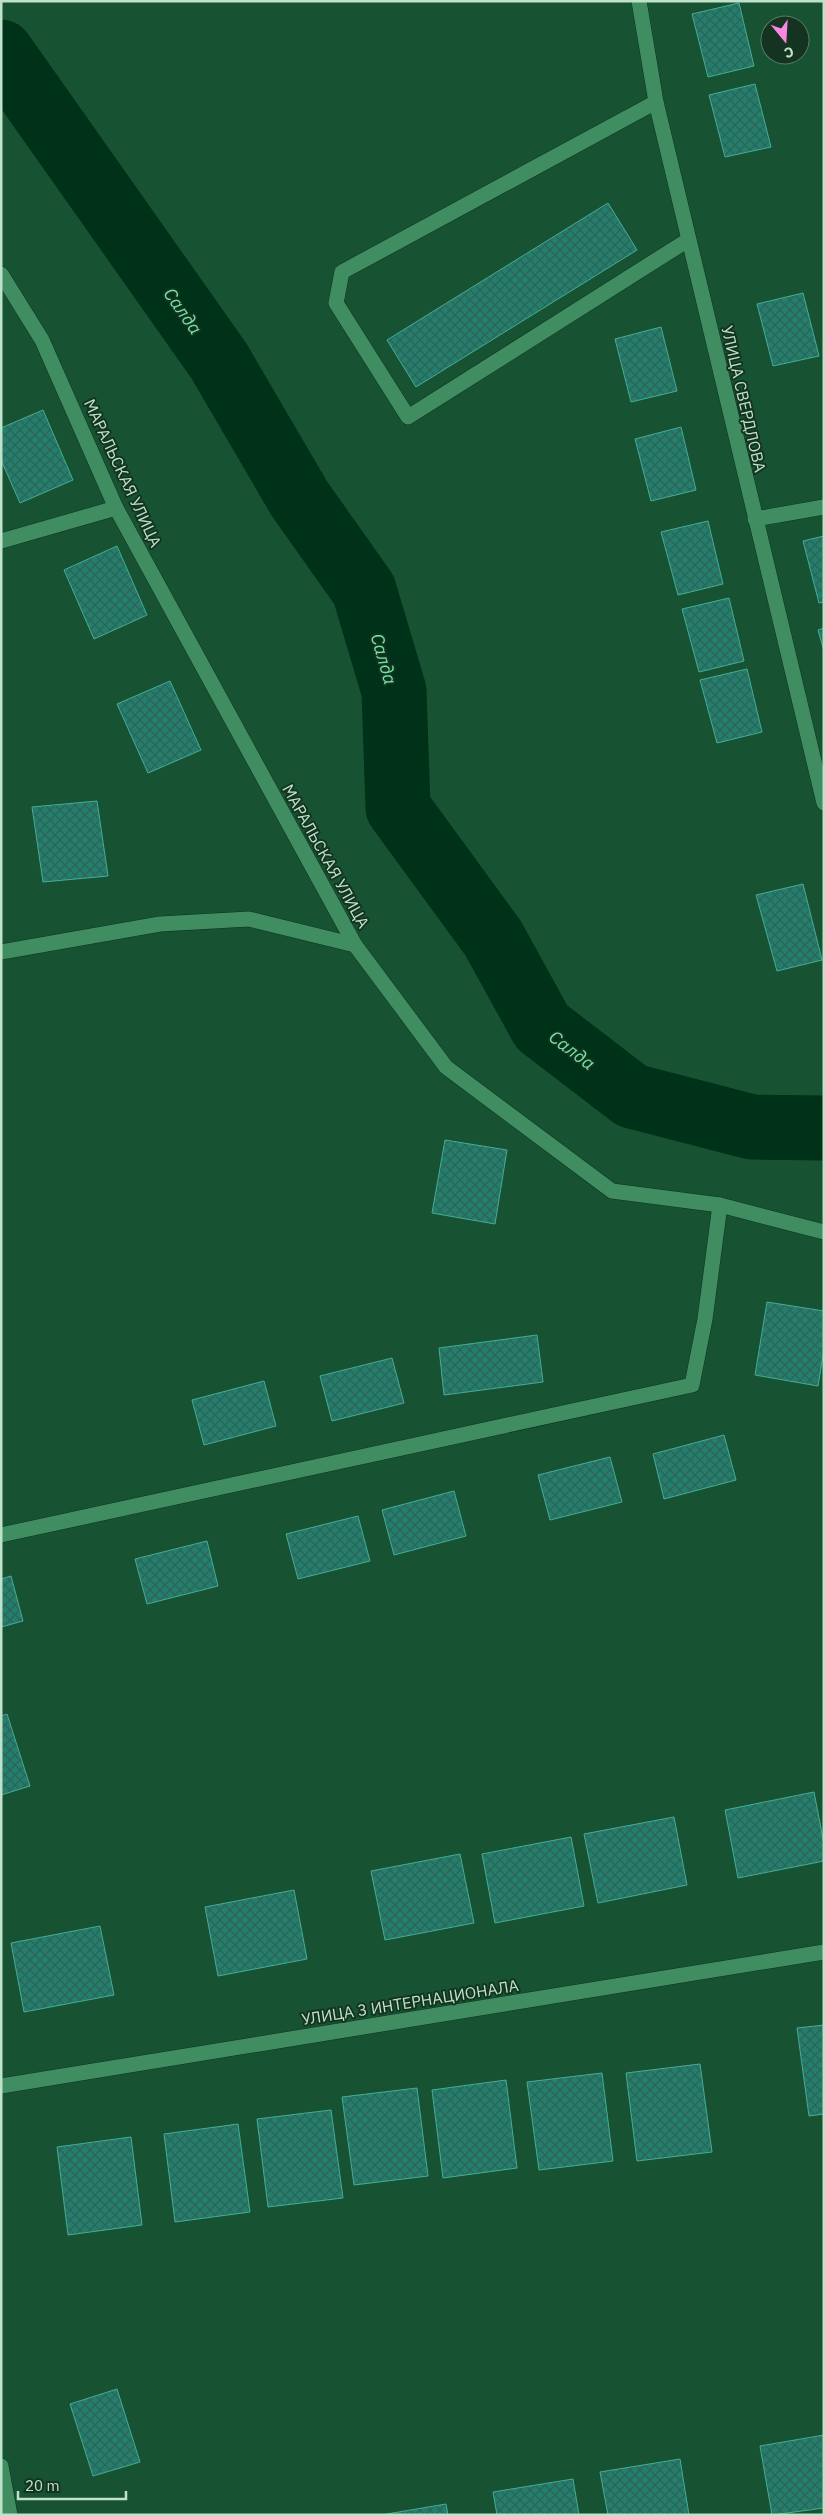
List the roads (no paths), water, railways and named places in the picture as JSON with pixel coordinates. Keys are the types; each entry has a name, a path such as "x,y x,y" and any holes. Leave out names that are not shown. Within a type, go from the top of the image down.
{"street":[{"name":"УЛИЦА СВЕРДЛОВА","path":"639,1 656,102 824,803"},
{"path":"656,102 342,272 336,303 408,417 688,240"},
{"name":"МАРАЛЬСКАЯ УЛИЦА","path":"1,274 42,340 116,508 355,945 446,1067 612,1191 720,1205 824,1232"},
{"path":"755,518 824,507"},
{"path":"1,541 116,508"},
{"path":"1,952 160,924 249,919 355,945"},
{"path":"1,1535 692,1385 705,1319 720,1205"},
{"name":"УЛИЦА 3 ИНТЕРНАЦИОНАЛА","path":"1,2086 824,1952"},
{"path":"1,2466 10,2515"}],"waterway":[{"name":"Салда","path":"1,52 219,361 299,498 364,590 394,691 398,808 493,938 542,1027 632,1096 752,1127 824,1128"}]}
